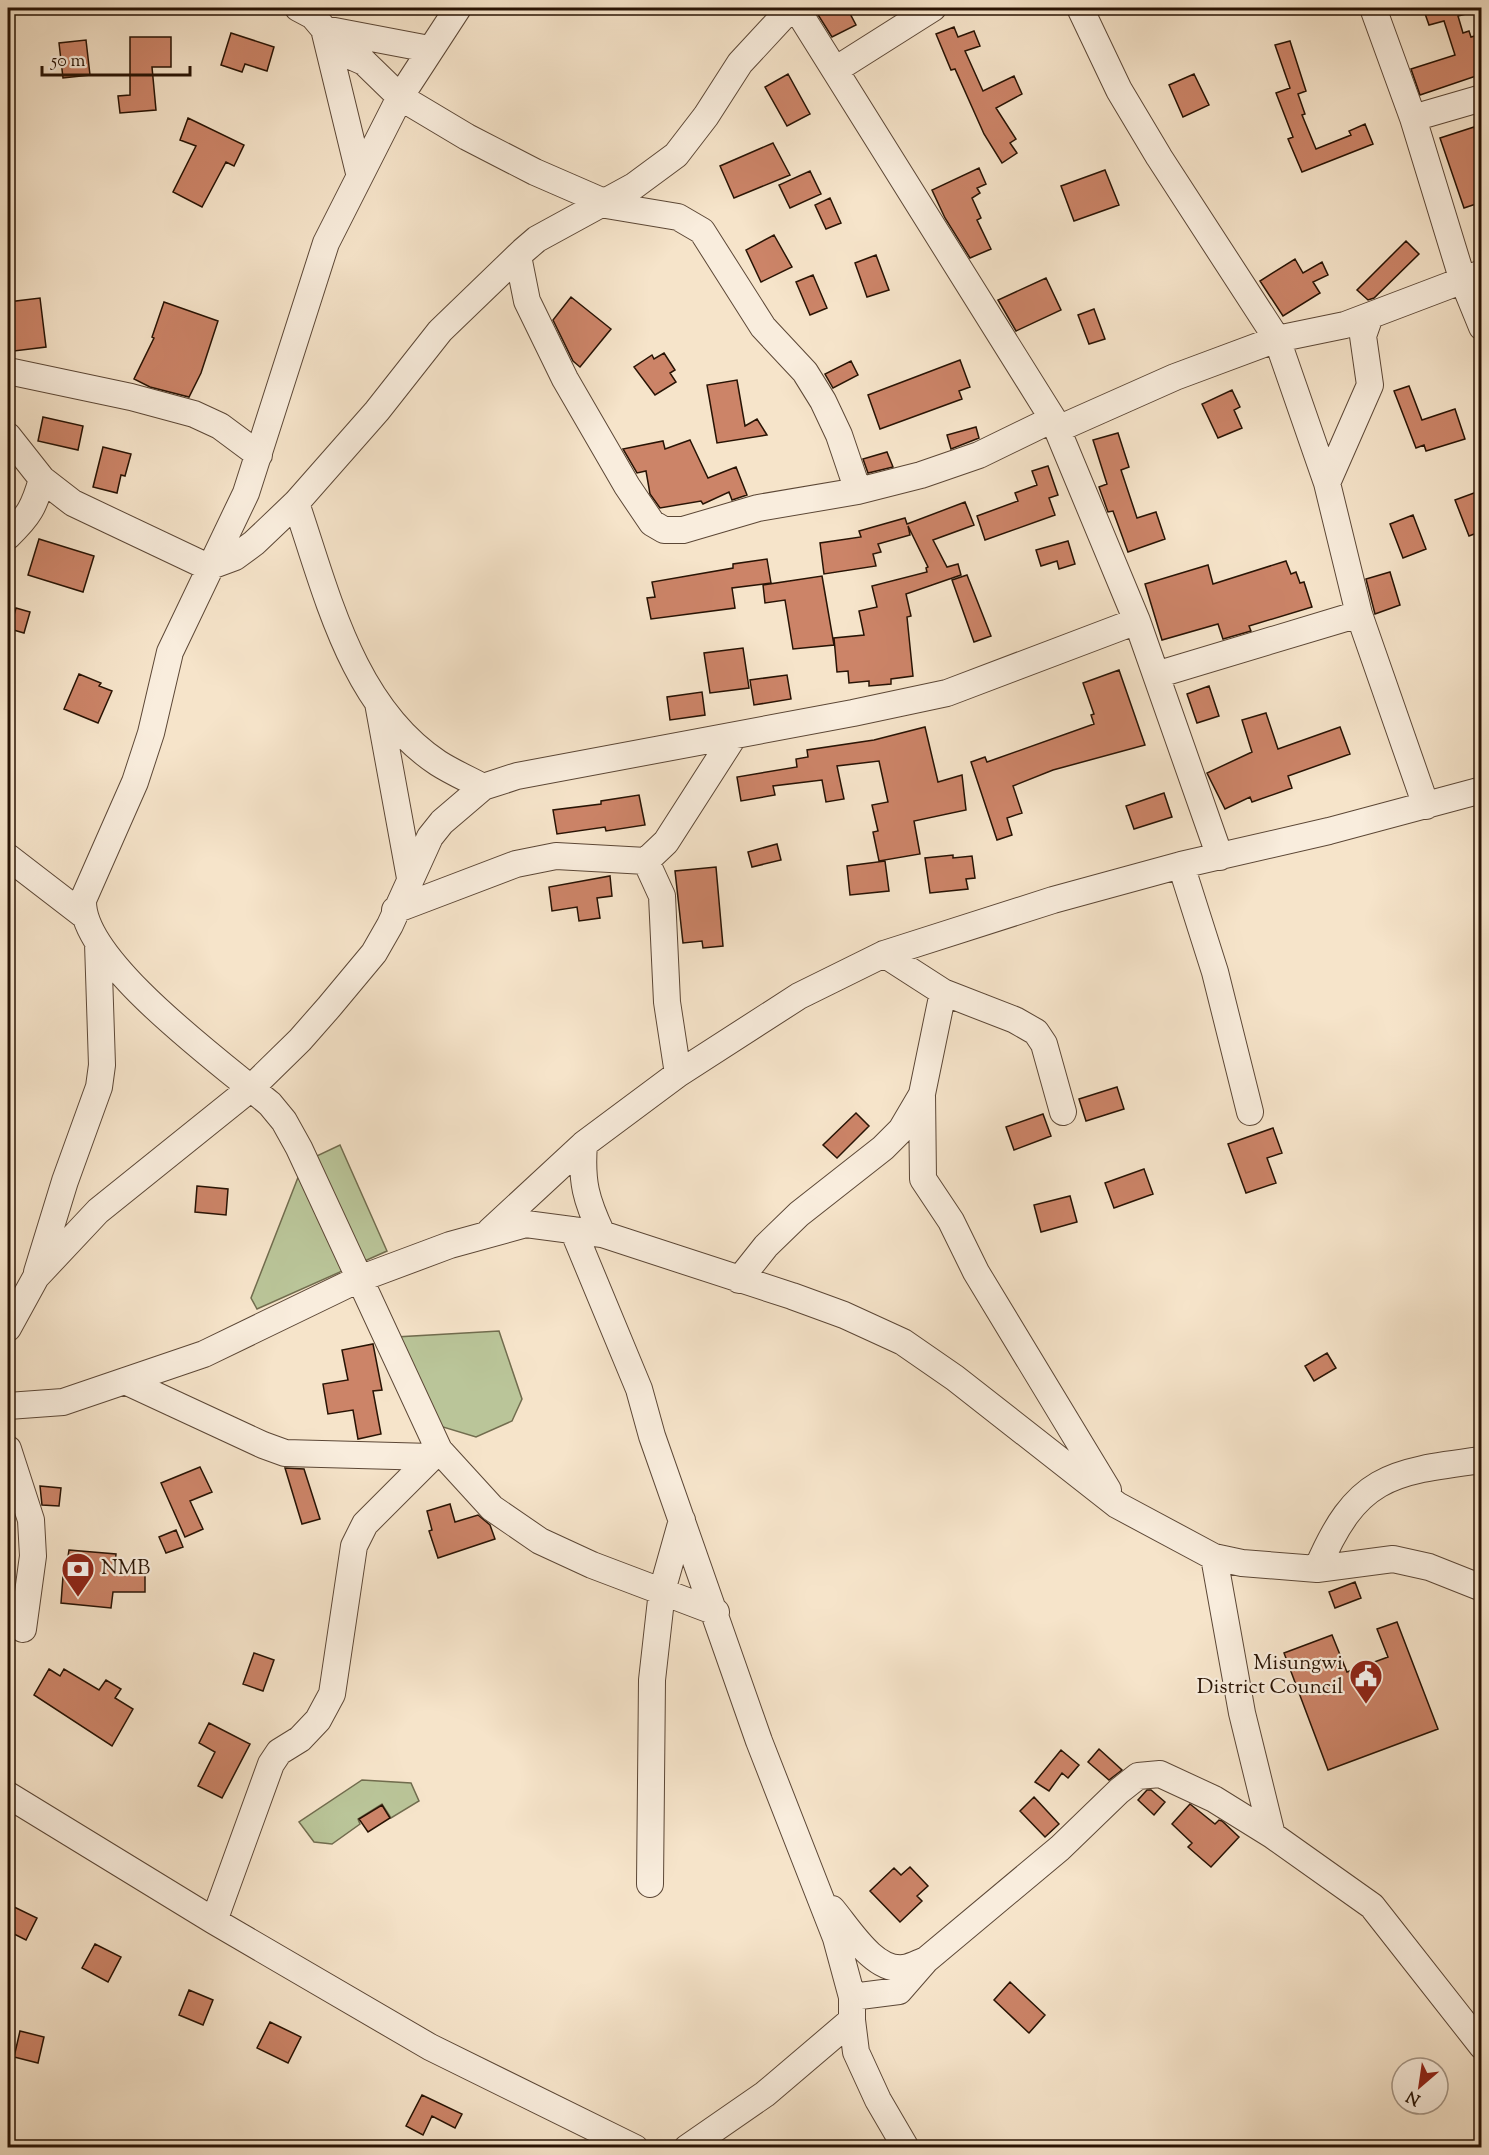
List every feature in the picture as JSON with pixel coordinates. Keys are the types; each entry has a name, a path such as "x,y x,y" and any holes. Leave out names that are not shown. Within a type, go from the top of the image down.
{"street":[{"path":"82,914 83,900 135,782 151,733 170,652 208,567 246,493 326,243 359,173 400,97 429,49 458,8"},
{"path":"8,435 42,479 73,503 208,567 235,557 248,548 296,502 376,411 440,332 518,256 537,239 653,174 676,155 706,116 740,63 790,8"},
{"path":"796,8 1056,424 1137,621 1220,857"},
{"path":"835,70 933,8"},
{"path":"1080,8 1119,90 1159,157 1277,339 1327,483 1359,614 1426,806"},
{"path":"1373,8 1472,275 1482,327"},
{"path":"316,21 429,49"},
{"path":"316,21 364,62 400,97 525,167 602,203 678,217 702,231 763,327 805,372 823,401 839,435 858,491"},
{"path":"316,21 359,173"},
{"path":"1413,117 1482,98"},
{"path":"518,256 527,301 549,347 627,486 657,527 664,530 683,530 758,508 858,491 921,475 980,455 1277,339 1345,325 1472,275"},
{"path":"1327,483 1370,385 1363,336 1370,316"},
{"path":"8,371 194,414 220,426 259,455"},
{"path":"8,536 18,520 34,506 42,479"},
{"path":"296,502 328,599 353,662 378,703 406,736 438,763 483,787"},
{"path":"1156,675 1359,614"},
{"path":"36,1277 98,1211 251,1088 300,1040 374,953 430,837 459,805 483,787 517,776 734,736 947,693 1137,621"},
{"path":"378,703 410,879"},
{"path":"395,910 516,864 556,856 646,861 666,842 734,736"},
{"path":"485,1235 584,1144 678,1074 799,996 884,954 1053,900 1181,865 1426,806 1482,790"},
{"path":"8,857 82,914 98,943 136,989 251,1088 284,1121 299,1148 359,1279 436,1453 492,1508 540,1541 592,1565 716,1612"},
{"path":"646,861 662,896 667,1002 678,1074"},
{"path":"1181,865 1215,972 1250,1112"},
{"path":"8,1328 36,1277 65,1181 99,1087 102,1065 98,943"},
{"path":"884,954 943,992 1015,1020 1036,1032 1044,1044 1063,1112"},
{"path":"943,992 922,1094 923,1179 951,1221 976,1272 1038,1378 1117,1505"},
{"path":"739,1280 766,1246 790,1222 883,1148 901,1130 922,1094"},
{"path":"584,1144 582,1176 587,1202 602,1234"},
{"path":"8,1406 63,1402 204,1354 359,1279 485,1235 526,1224 602,1234 844,1315 903,1342 955,1378 1117,1505 1215,1557 1242,1563 1317,1569 1394,1559 1430,1567 1482,1588"},
{"path":"573,1230 639,1389 652,1437 716,1612 759,1741 836,1938 852,2008 856,2052 878,2100 906,2148"},
{"path":"125,1381 242,1436 285,1453 436,1453"},
{"path":"8,1449 31,1520 33,1556 23,1629"},
{"path":"214,1921 271,1764 279,1752 300,1738 318,1720 332,1694 354,1546 365,1524 436,1453"},
{"path":"1317,1569 1343,1516 1377,1483 1410,1472 1482,1460"},
{"path":"650,1884 652,1680 662,1591 682,1520"},
{"path":"1215,1557 1242,1713 1272,1835"},
{"path":"687,2148 765,2094 852,2008 899,1991 926,1960 1026,1878 1138,1776 1160,1774 1214,1799 1272,1835 1372,1906 1482,2046"},
{"path":"8,1795 214,1921 430,2047 635,2148"},
{"path":"819,1893 872,1955 886,1965 903,1968 926,1960"}],"green space":[{"path":"340,1145 387,1251 257,1309 251,1298 304,1162"},
{"path":"499,1331 522,1399 512,1421 476,1437 433,1424 396,1337"},
{"path":"362,1780 411,1783 419,1801 391,1818 382,1804 358,1819 360,1824 332,1844 314,1842 299,1822"}],"building":[{"path":"847,8 856,25 832,37 815,10"},
{"path":"1423,8 1473,8 1474,12 1458,16 1463,33 1469,31 1471,37 1482,34 1482,74 1420,95 1411,69 1455,55 1444,21 1429,25"},
{"path":"954,27 958,37 974,31 980,46 965,51 983,91 1014,76 1022,94 996,108 1016,139 1010,143 1017,153 1002,163 984,134 955,69 951,70 936,34"},
{"path":"231,33 274,47 267,71 245,64 242,72 221,65"},
{"path":"130,37 171,37 171,67 152,67 156,110 120,113 118,96 130,95"},
{"path":"86,40 90,75 63,78 59,43"},
{"path":"1290,41 1306,91 1298,94 1305,114 1302,115 1316,149 1351,135 1349,131 1365,124 1373,144 1302,172 1288,139 1293,137 1276,93 1290,88 1275,45"},
{"path":"788,74 810,114 787,126 765,87"},
{"path":"1194,74 1209,105 1183,117 1169,85"},
{"path":"188,118 244,145 234,166 226,162 202,207 173,192 196,146 180,140"},
{"path":"1474,127 1482,148 1482,202 1464,208 1440,138"},
{"path":"773,143 790,175 734,198 720,166"},
{"path":"979,168 986,184 977,188 980,193 972,198 981,218 977,220 991,249 970,258 945,218 932,190"},
{"path":"1105,170 1119,205 1074,221 1061,186"},
{"path":"810,171 821,194 790,208 779,185"},
{"path":"830,198 841,223 826,229 815,205"},
{"path":"774,235 792,267 761,282 746,250"},
{"path":"1406,241 1419,254 1374,298 1368,300 1357,290"},
{"path":"876,255 889,290 867,297 855,263"},
{"path":"1295,259 1303,273 1322,262 1328,275 1313,282 1320,293 1283,316 1260,281"},
{"path":"813,275 827,308 810,315 796,282"},
{"path":"1046,278 1061,310 1016,331 998,300"},
{"path":"571,297 611,329 580,367 573,361 553,320"},
{"path":"40,298 46,347 14,351 8,302"},
{"path":"164,302 218,321 201,373 189,397 150,387 134,379 154,338 152,337"},
{"path":"1094,309 1105,339 1089,344 1078,315"},
{"path":"664,353 675,370 670,373 676,382 655,395 634,367 652,355 654,359"},
{"path":"960,360 970,387 959,391 962,399 880,429 868,395"},
{"path":"851,361 858,375 833,388 825,374"},
{"path":"737,380 745,426 757,419 767,435 717,443 707,385"},
{"path":"1409,386 1422,420 1455,409 1465,439 1426,451 1424,445 1416,448 1394,391"},
{"path":"1232,390 1240,407 1234,410 1242,428 1218,438 1202,404"},
{"path":"43,417 83,426 78,450 38,441"},
{"path":"976,427 979,438 951,449 947,435"},
{"path":"1118,433 1129,467 1121,470 1137,518 1156,512 1165,539 1128,552 1113,511 1108,512 1099,487 1107,484 1093,440"},
{"path":"690,440 708,478 736,467 747,495 732,500 729,492 703,504 701,501 660,508 650,494 646,471 637,473 623,449 663,441 665,449"},
{"path":"103,447 131,454 125,476 121,475 117,493 93,487"},
{"path":"887,452 893,467 868,473 863,459"},
{"path":"1048,466 1058,495 1049,498 1055,515 985,540 977,516 1018,501 1015,493 1037,485 1032,471"},
{"path":"1482,490 1482,531 1469,536 1455,500"},
{"path":"965,502 974,525 933,540 947,567 958,564 961,575 906,594 911,616 907,617 913,676 891,679 891,684 869,686 869,681 849,683 848,671 837,672 834,638 864,635 859,611 877,607 872,586 927,572 928,567 908,526 910,535 878,544 881,552 873,554 876,566 824,574 820,543 861,537 859,531 905,518 907,524"},
{"path":"1413,515 1426,549 1403,558 1390,524"},
{"path":"39,539 94,556 83,592 28,575"},
{"path":"1068,541 1075,564 1059,569 1057,561 1041,566 1036,550"},
{"path":"767,559 771,583 732,588 735,608 651,619 647,598 655,597 652,582 733,568 733,564"},
{"path":"1286,561 1291,574 1296,572 1300,583 1304,582 1312,607 1249,626 1251,631 1223,639 1218,624 1162,640 1145,584 1208,565 1213,584"},
{"path":"1390,572 1400,605 1375,614 1366,579"},
{"path":"967,575 991,636 974,642 952,580"},
{"path":"822,576 834,645 793,649 785,600 765,603 763,585"},
{"path":"16,608 30,612 24,633 10,629"},
{"path":"743,648 749,688 710,693 704,653"},
{"path":"1119,670 1145,745 1053,770 1013,786 1022,813 1007,818 1012,835 997,840 971,762 985,757 987,762 1094,724 1091,715 1094,714 1083,683"},
{"path":"79,674 101,683 99,686 112,691 98,723 64,709"},
{"path":"787,675 791,699 754,705 750,680"},
{"path":"1209,686 1219,716 1197,723 1187,694"},
{"path":"702,692 705,715 670,720 667,697"},
{"path":"1266,713 1278,749 1340,727 1350,754 1288,776 1292,788 1252,802 1250,797 1225,809 1207,773 1252,752 1242,720"},
{"path":"925,727 938,782 962,775 966,810 914,821 920,854 879,861 873,832 878,831 872,805 888,802 879,761 837,766 844,799 826,802 822,780 773,786 775,795 741,801 737,777 797,767 796,759 808,757 807,750 874,740"},
{"path":"1164,793 1172,817 1134,829 1126,806"},
{"path":"639,795 645,825 606,831 605,827 557,834 553,810 601,804 601,801"},
{"path":"777,844 781,860 752,867 748,852"},
{"path":"953,855 953,858 972,856 975,878 966,879 968,889 930,893 925,858"},
{"path":"885,861 889,891 850,895 847,866"},
{"path":"716,867 723,946 703,948 702,941 683,943 675,871"},
{"path":"610,876 612,896 597,898 600,918 579,921 577,907 552,911 549,887"},
{"path":"1117,1087 1124,1109 1086,1121 1079,1099"},
{"path":"856,1113 869,1126 837,1158 823,1145"},
{"path":"1043,1114 1051,1136 1014,1150 1006,1127"},
{"path":"1273,1128 1282,1153 1267,1158 1276,1183 1246,1193 1228,1144"},
{"path":"1144,1169 1153,1194 1114,1208 1105,1183"},
{"path":"197,1186 228,1189 226,1215 195,1212"},
{"path":"1070,1196 1077,1222 1041,1232 1034,1205"},
{"path":"373,1344 382,1390 373,1391 381,1434 358,1439 353,1410 328,1414 323,1384 348,1380 342,1350"},
{"path":"1327,1353 1336,1368 1314,1381 1305,1366"},
{"path":"200,1467 212,1492 190,1501 203,1529 185,1537 161,1483"},
{"path":"285,1468 304,1469 320,1519 302,1524"},
{"path":"40,1486 61,1488 59,1506 42,1505"},
{"path":"450,1504 455,1522 478,1515 490,1525 495,1539 438,1558 429,1531 432,1530 427,1511"},
{"path":"176,1530 183,1547 166,1553 159,1537"},
{"path":"69,1550 116,1554 114,1574 145,1574 145,1592 113,1592 111,1608 61,1603 64,1563 67,1563"},
{"path":"1355,1582 1361,1598 1335,1608 1329,1592"},
{"name":"Misungwi District Council","path":"1397,1622 1438,1729 1328,1770 1284,1653 1332,1635 1347,1672 1388,1657 1377,1629"},
{"path":"254,1653 274,1660 263,1691 243,1684"},
{"path":"49,1669 60,1676 64,1669 99,1690 106,1680 121,1689 115,1698 133,1709 112,1746 34,1695"},
{"path":"209,1723 250,1744 222,1798 198,1786 215,1752 199,1743"},
{"path":"1099,1749 1122,1770 1109,1780 1088,1762"},
{"path":"1061,1750 1079,1765 1068,1778 1062,1773 1049,1791 1035,1782"},
{"path":"1147,1790 1151,1790 1165,1802 1154,1815 1138,1800"},
{"path":"1034,1797 1059,1824 1045,1837 1020,1811"},
{"path":"1190,1804 1215,1824 1219,1820 1222,1821 1239,1837 1211,1867 1188,1847 1192,1843 1172,1824"},
{"path":"382,1805 390,1818 368,1832 359,1819"},
{"path":"910,1867 928,1886 917,1896 922,1901 900,1922 870,1891 894,1868 901,1875"},
{"path":"8,1904 37,1918 26,1940 8,1931"},
{"path":"95,1944 121,1957 108,1982 82,1968"},
{"path":"1010,1982 1045,2015 1029,2033 994,2000"},
{"path":"189,1990 213,2000 203,2025 179,2015"},
{"path":"270,2022 301,2037 288,2063 257,2048"},
{"path":"20,2031 44,2037 38,2063 14,2057"},
{"path":"422,2095 462,2114 455,2128 432,2116 423,2135 406,2126"}],"place":[{"name":"NMB","path":"78,1598"},
{"name":"Misungwi District Council","path":"1366,1705"}]}
